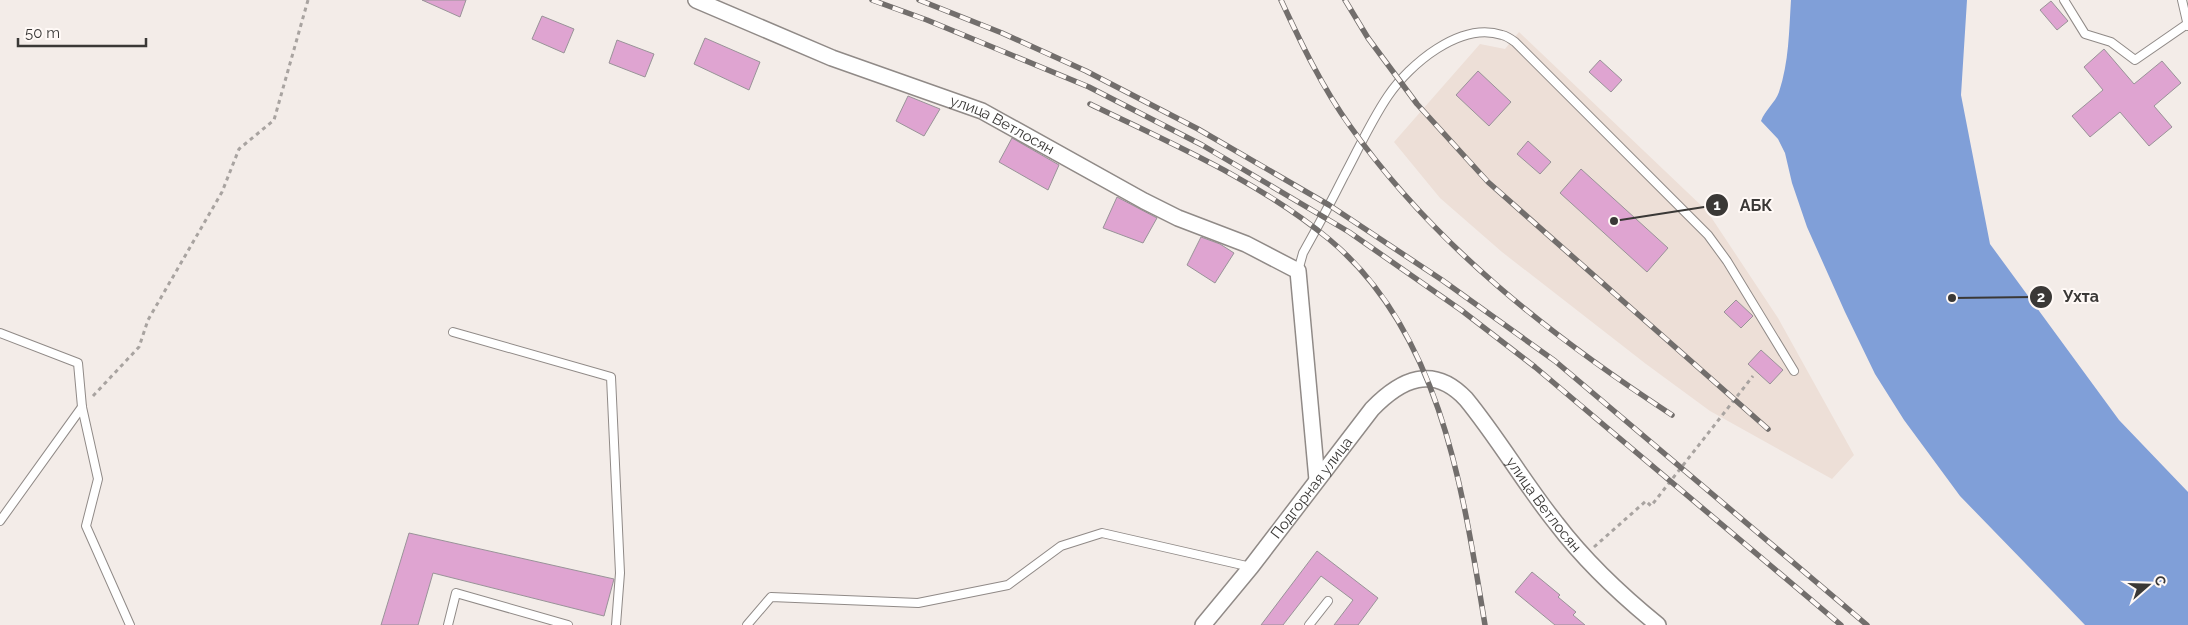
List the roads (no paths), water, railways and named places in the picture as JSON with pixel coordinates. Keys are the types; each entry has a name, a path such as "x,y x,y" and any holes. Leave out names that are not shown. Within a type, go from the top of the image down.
{"street":[{"name":"улица Ветлосян","path":"696,0 832,58 982,111 1144,202 1178,218 1246,244 1298,271"},
{"path":"1298,271 1316,480"},
{"name":"Подгорная улица","path":"1203,625 1251,567 1372,409 1389,393 1408,382 1418,379 1436,379"},
{"name":"улица Ветлосян","path":"1436,379 1451,386 1466,399 1556,523 1584,556 1618,590 1658,625"}],"lane":[{"path":"2064,0 2085,34 2111,42 2135,60 2187,25 2182,0"},
{"path":"1298,271 1303,254 1388,96 1428,55 1459,38 1480,33 1501,34 1515,42 1708,235 1727,261 1794,371"},
{"path":"453,332 611,377 620,573 616,625"},
{"path":"0,333 78,363 82,407 98,479 86,526 130,625"},
{"path":"0,521 82,407"},
{"path":"747,625 771,597 918,603 1008,585 1061,546 1102,532 1251,567"},
{"path":"448,625 456,593 568,625"},
{"path":"1308,625 1328,601"}],"water":[{"path":"1791,0 1967,0 1961,95 1990,244 2119,420 2188,492 2188,625 2085,625 1960,496 1904,420 1875,374 1807,227 1792,183 1785,153 1778,139 1761,121 1779,92 1785,69"}],"railway":[{"path":"872,0 927,20 1089,87 1202,145 1349,232 1461,310 1535,367 1841,625"},
{"path":"919,0 1002,33 1086,71 1198,129 1329,205 1442,280 1555,361 1867,625"},
{"path":"1281,0 1330,96 1383,169 1419,210 1497,286 1582,353 1672,415"},
{"path":"1345,0 1368,38 1417,104 1488,182 1768,429"},
{"path":"1090,104 1214,165 1274,199 1330,240 1368,278 1398,321 1422,367 1441,417 1456,469 1485,625"}],"place":[{"name":"АБК","path":"1614,221"},
{"name":"Ухта","path":"1952,298"}]}
